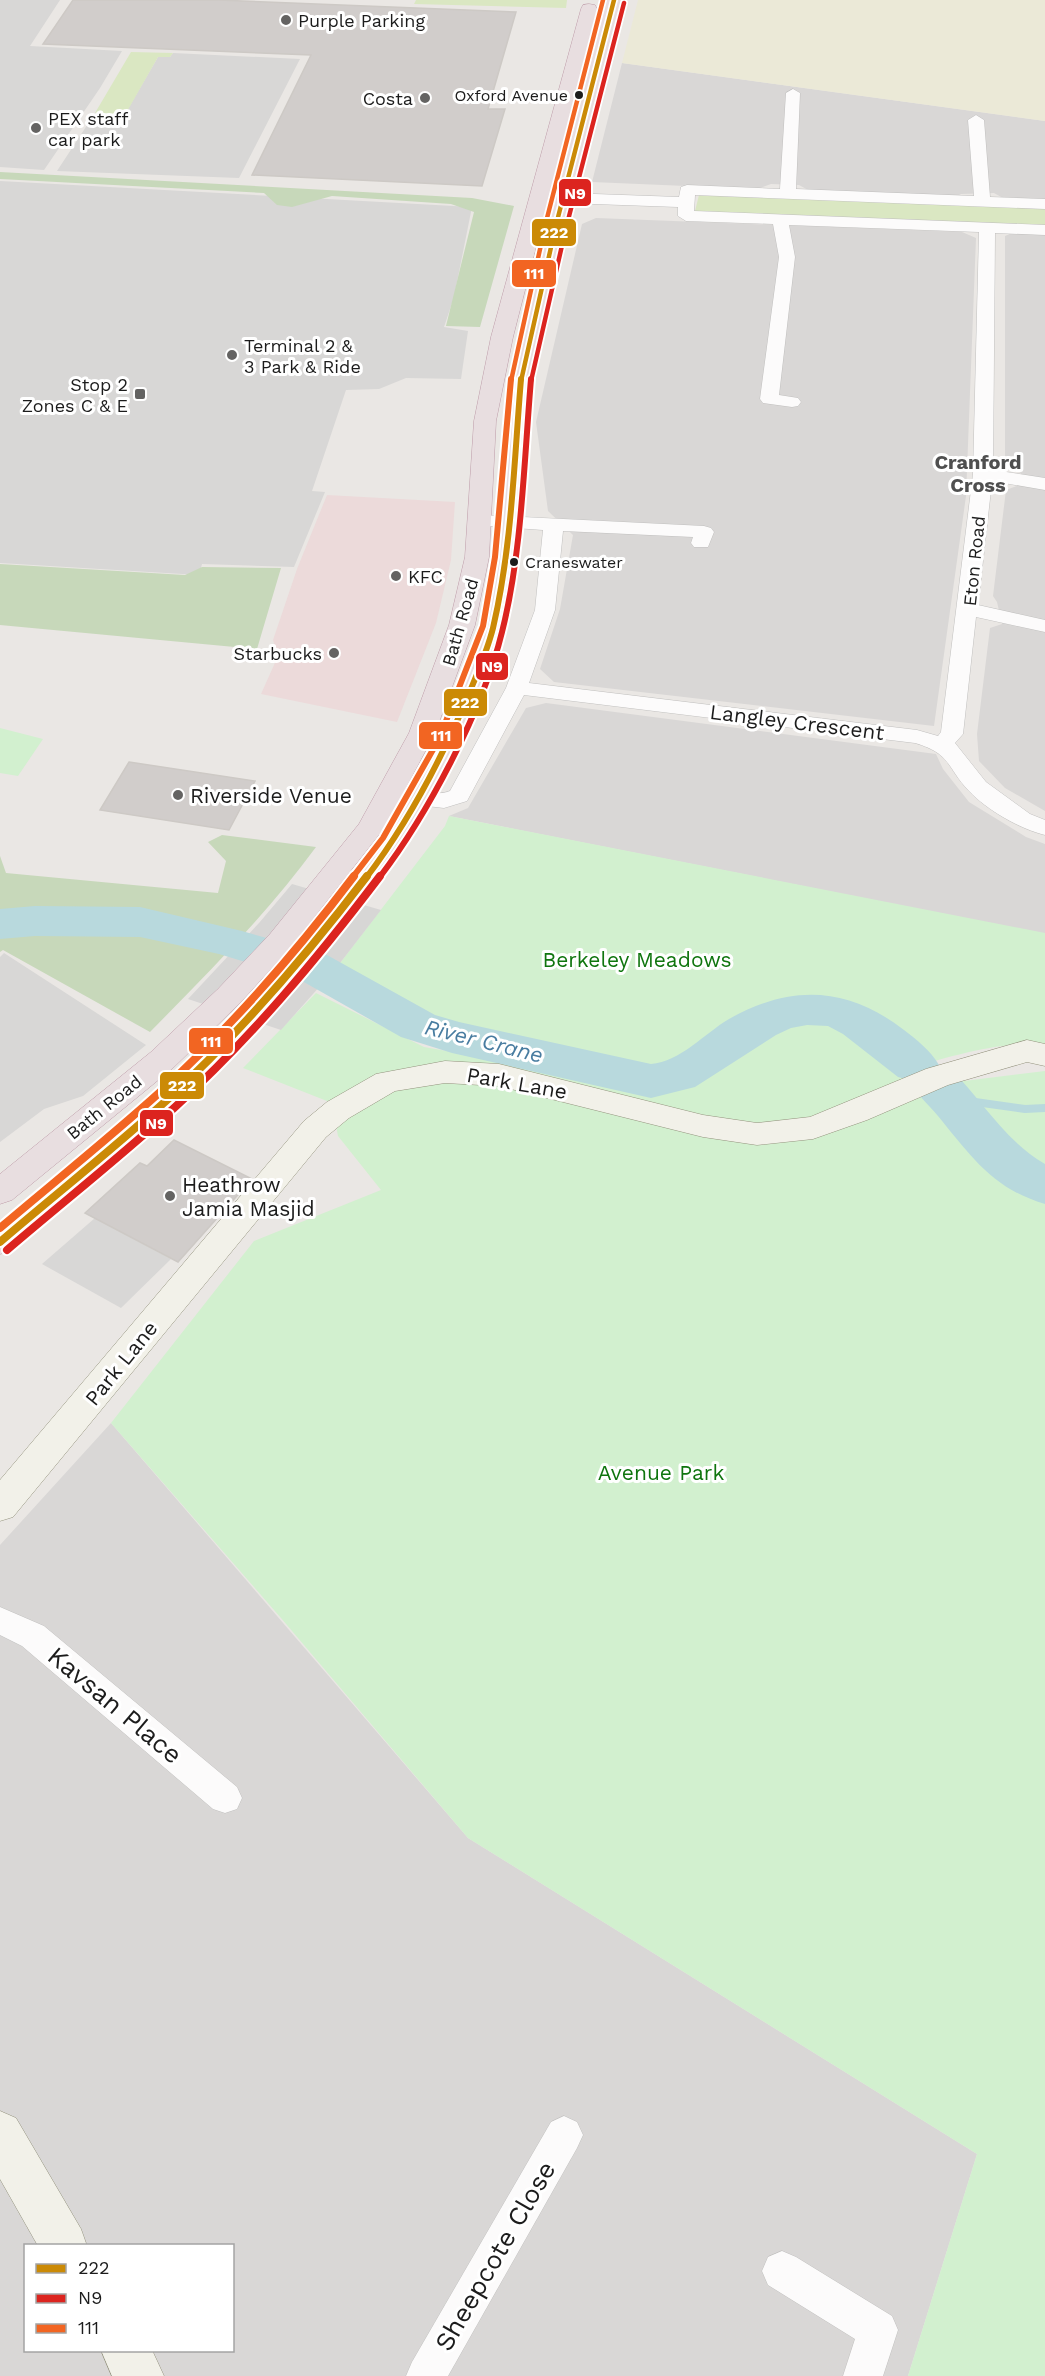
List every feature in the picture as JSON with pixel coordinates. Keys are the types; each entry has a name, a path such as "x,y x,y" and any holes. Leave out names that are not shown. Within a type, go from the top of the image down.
{"highway":[{"name":"Bath Road","path":"0,1192 162,1060 229,996 280,941 371,827 422,733 462,625 477,559 485,421 502,337 591,0"},
{"name":"Bath Road","path":"0,1242 167,1100 261,1006 310,951 392,844 448,744 484,658 499,598 522,370 614,0"}],"street":[{"path":"788,193 793,93"},
{"path":"976,120 982,201"},
{"path":"1045,204 687,190 685,202 686,216 1045,230"},
{"path":"538,197 685,202"},
{"path":"780,219 787,257 769,399 792,402"},
{"name":"Eton Road","path":"942,744 952,734 969,609 983,474 987,228"},
{"path":"983,474 1045,484"},
{"path":"481,521 704,532"},
{"path":"418,799 444,801 459,796 517,688 545,610 554,523"},
{"path":"969,609 1045,626"},
{"name":"Langley Crescent","path":"517,688 917,737 942,744"},
{"path":"942,744 949,749 978,787 1023,819 1045,828"},
{"name":"Park Lane","path":"0,1506 315,1129 338,1110 387,1082 444,1072 499,1075 703,1126 757,1134 813,1128 937,1077 1036,1053"},
{"name":"Kavsan Place","path":"0,1620 33,1636 225,1798"},
{"path":"0,2134 63,2244"},
{"name":"Sheepcote Close","path":"426,2376 564,2135"},
{"path":"782,2271 878,2330 863,2376"},
{"path":"126,2352 139,2376"}],"shaded area":[{"path":"0,0 60,0 30,46 122,51 100,88 44,170 0,167"},
{"path":"638,0 1045,0 1045,121 622,63"},
{"path":"173,53 300,59 239,178 57,171 95,113 125,114 158,57 170,57"},
{"path":"622,63 1045,121 1045,199 1003,198 994,193 961,194 955,197 810,191 799,185 771,184 757,189 592,182"},
{"name":"Terminal 2 & 3 Park & Ride","path":"0,181 472,207 454,297 444,327 468,331 461,379 406,378 379,389 346,390 312,491 325,492 294,567 202,564 199,575 0,563"},
{"path":"596,218 962,232 976,238 966,496 934,726 554,682 540,669 560,609 573,535 548,511 536,422 582,224"},
{"path":"1012,233 1045,235 1045,811 1005,788 979,761 977,734 990,628 1002,624 997,602 993,596 1006,490 1019,485 1021,473 1005,464 1005,236"},
{"path":"327,495 455,502 451,560 436,623 397,722 261,694 278,656 273,640 297,569"},
{"path":"546,703 936,754 943,769 969,802 1026,837 1045,844 1045,934 449,816 468,808 526,708"},
{"path":"4,953 146,1045 83,1096 44,1109 0,1142 0,957"},
{"path":"95,1218 171,1259 121,1308 42,1264"},
{"path":"111,1423 468,1838 977,2154 908,2376 0,2376 0,1545"}],"green space":[{"path":"416,0 567,0 566,8 414,4"},
{"path":"131,52 173,53 170,57 158,57 125,115 95,113"},
{"path":"0,172 472,198 514,206 480,327 446,326 474,212 451,204 332,196 292,207 277,205 264,193 0,179"},
{"path":"699,195 1045,208 1045,227 695,211"},
{"path":"0,564 185,575 202,567 281,568 257,649 0,625"},
{"path":"0,728 43,739 18,776 0,773"},
{"name":"Berkeley Meadows","path":"449,816 1045,933 1045,1046 1017,1044 1002,1046 927,1063 862,1017 833,1005 820,1002 800,1002 779,1007 738,1024 664,1071 434,1021 337,967 445,826"},
{"path":"222,835 316,847 257,919 150,1032 3,950 0,952 0,856 6,873 218,893 226,861 208,842"},
{"name":"Avenue Park","path":"316,993 424,1047 658,1088 683,1084 756,1031 787,1016 825,1016 856,1029 935,1100 996,1176 1045,1197 1045,2376 908,2376 977,2154 468,1838 111,1423 254,1241 381,1190 338,1136 332,1103 243,1068"},
{"path":"1045,1071 1045,1180 1005,1151 948,1083"}],"pier":[{"path":"292,884 381,910 337,967 281,1030 188,999 259,923"}],"building":[{"path":"73,0 218,0 516,12 488,109 505,109 482,186 252,175 311,55 43,44"},
{"name":"Riverside Venue","path":"129,762 255,781 229,830 100,810"},
{"name":"Heathrow Jamia Masjid","path":"174,1140 252,1179 178,1262 85,1213 140,1163 147,1166"}],"waterway":[{"name":"River Crane","path":"0,924 35,921 140,922 226,941 311,966 418,1026 452,1037 651,1081 670,1078 686,1071 744,1032 774,1016 807,1009 823,1009 840,1013 860,1022 915,1065"},
{"name":"River Crane","path":"933,1080 1006,1161 1019,1172 1045,1186"},
{"path":"954,1099 1025,1109 1045,1108"}],"transit line":[{"name":"111","path":"0,1228 160,1092 253,999 302,944 383,838 439,739 483,626 495,557 512,368 546,222 603,0"},
{"name":"222","path":"0,1242 167,1100 261,1006 310,951 392,844 448,744 484,658 493,628 505,558 522,370 556,225 614,0"},
{"name":"N9","path":"7,1250 174,1108 269,1013 318,957 400,850 457,749 494,662 503,630 515,559 532,372 566,228 624,3"}],"place":[{"name":"Purple Parking","path":"286,20"},
{"name":"Oxford Avenue","path":"579,95"},
{"name":"Costa","path":"425,98"},
{"name":"PEX staff car park","path":"36,128"},
{"name":"Terminal 2 & 3 Park & Ride","path":"232,355"},
{"name":"Stop 2 Zones C & E","path":"140,394"},
{"name":"Craneswater","path":"514,562"},
{"name":"KFC","path":"396,576"},
{"name":"Starbucks","path":"334,653"},
{"name":"Riverside Venue","path":"178,795"},
{"name":"Heathrow Jamia Masjid","path":"170,1196"}],"district":[{"name":"Cranford Cross","path":"978,474"}]}
